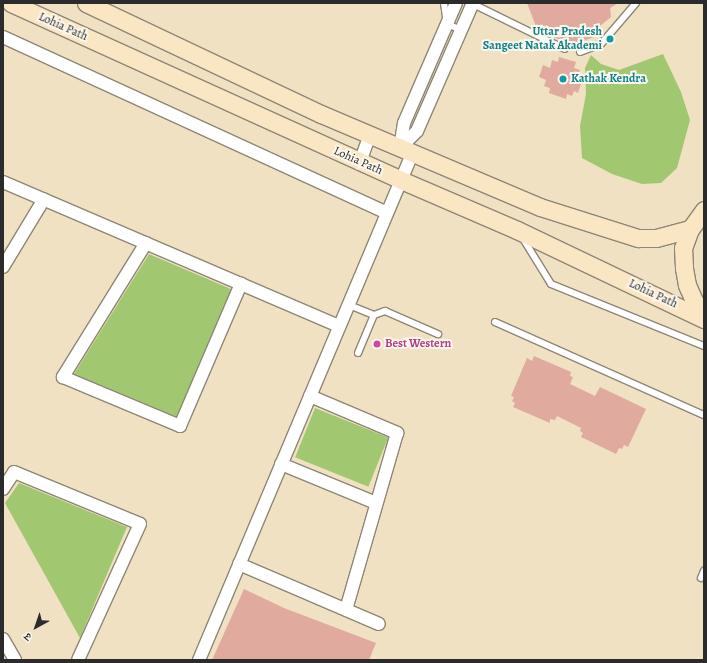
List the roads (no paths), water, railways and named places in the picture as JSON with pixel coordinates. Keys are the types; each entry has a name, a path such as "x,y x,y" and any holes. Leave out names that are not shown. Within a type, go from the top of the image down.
{"main road":[{"name":"Lohia Path","path":"11,3 360,162 517,230 704,318"},
{"path":"86,3 321,114 540,207 638,238 656,238 690,229"},
{"path":"704,210 690,229 683,248 684,268 688,285 694,301 704,314"}],"street":[{"path":"199,660 401,180 406,150 404,123 456,3"},
{"path":"406,150 417,131 473,4"},
{"path":"3,37 387,213"},
{"path":"360,162 370,134"},
{"path":"3,182 339,326"},
{"path":"3,267 44,199"},
{"path":"146,243 64,377 180,426 241,284"},
{"path":"310,396 397,433 346,610"},
{"path":"281,464 376,503"},
{"path":"3,489 14,472 140,524 78,660"},
{"path":"239,564 378,624"},
{"path":"3,639 15,660"}],"lane":[{"path":"444,3 447,24 461,30"},
{"path":"580,52 601,44 636,3"},
{"path":"473,4 565,49"},
{"path":"517,230 551,284 704,346"},
{"path":"349,305 374,315 385,311 438,334"},
{"path":"358,353 374,315"},
{"path":"495,322 704,415"},
{"path":"701,578 704,571"}],"place":[{"name":"Uttar Pradesh Sangeet Natak Akademi","path":"610,39"},
{"name":"Kathak Kendra","path":"563,79"},
{"name":"Best Western","path":"377,344"}]}
